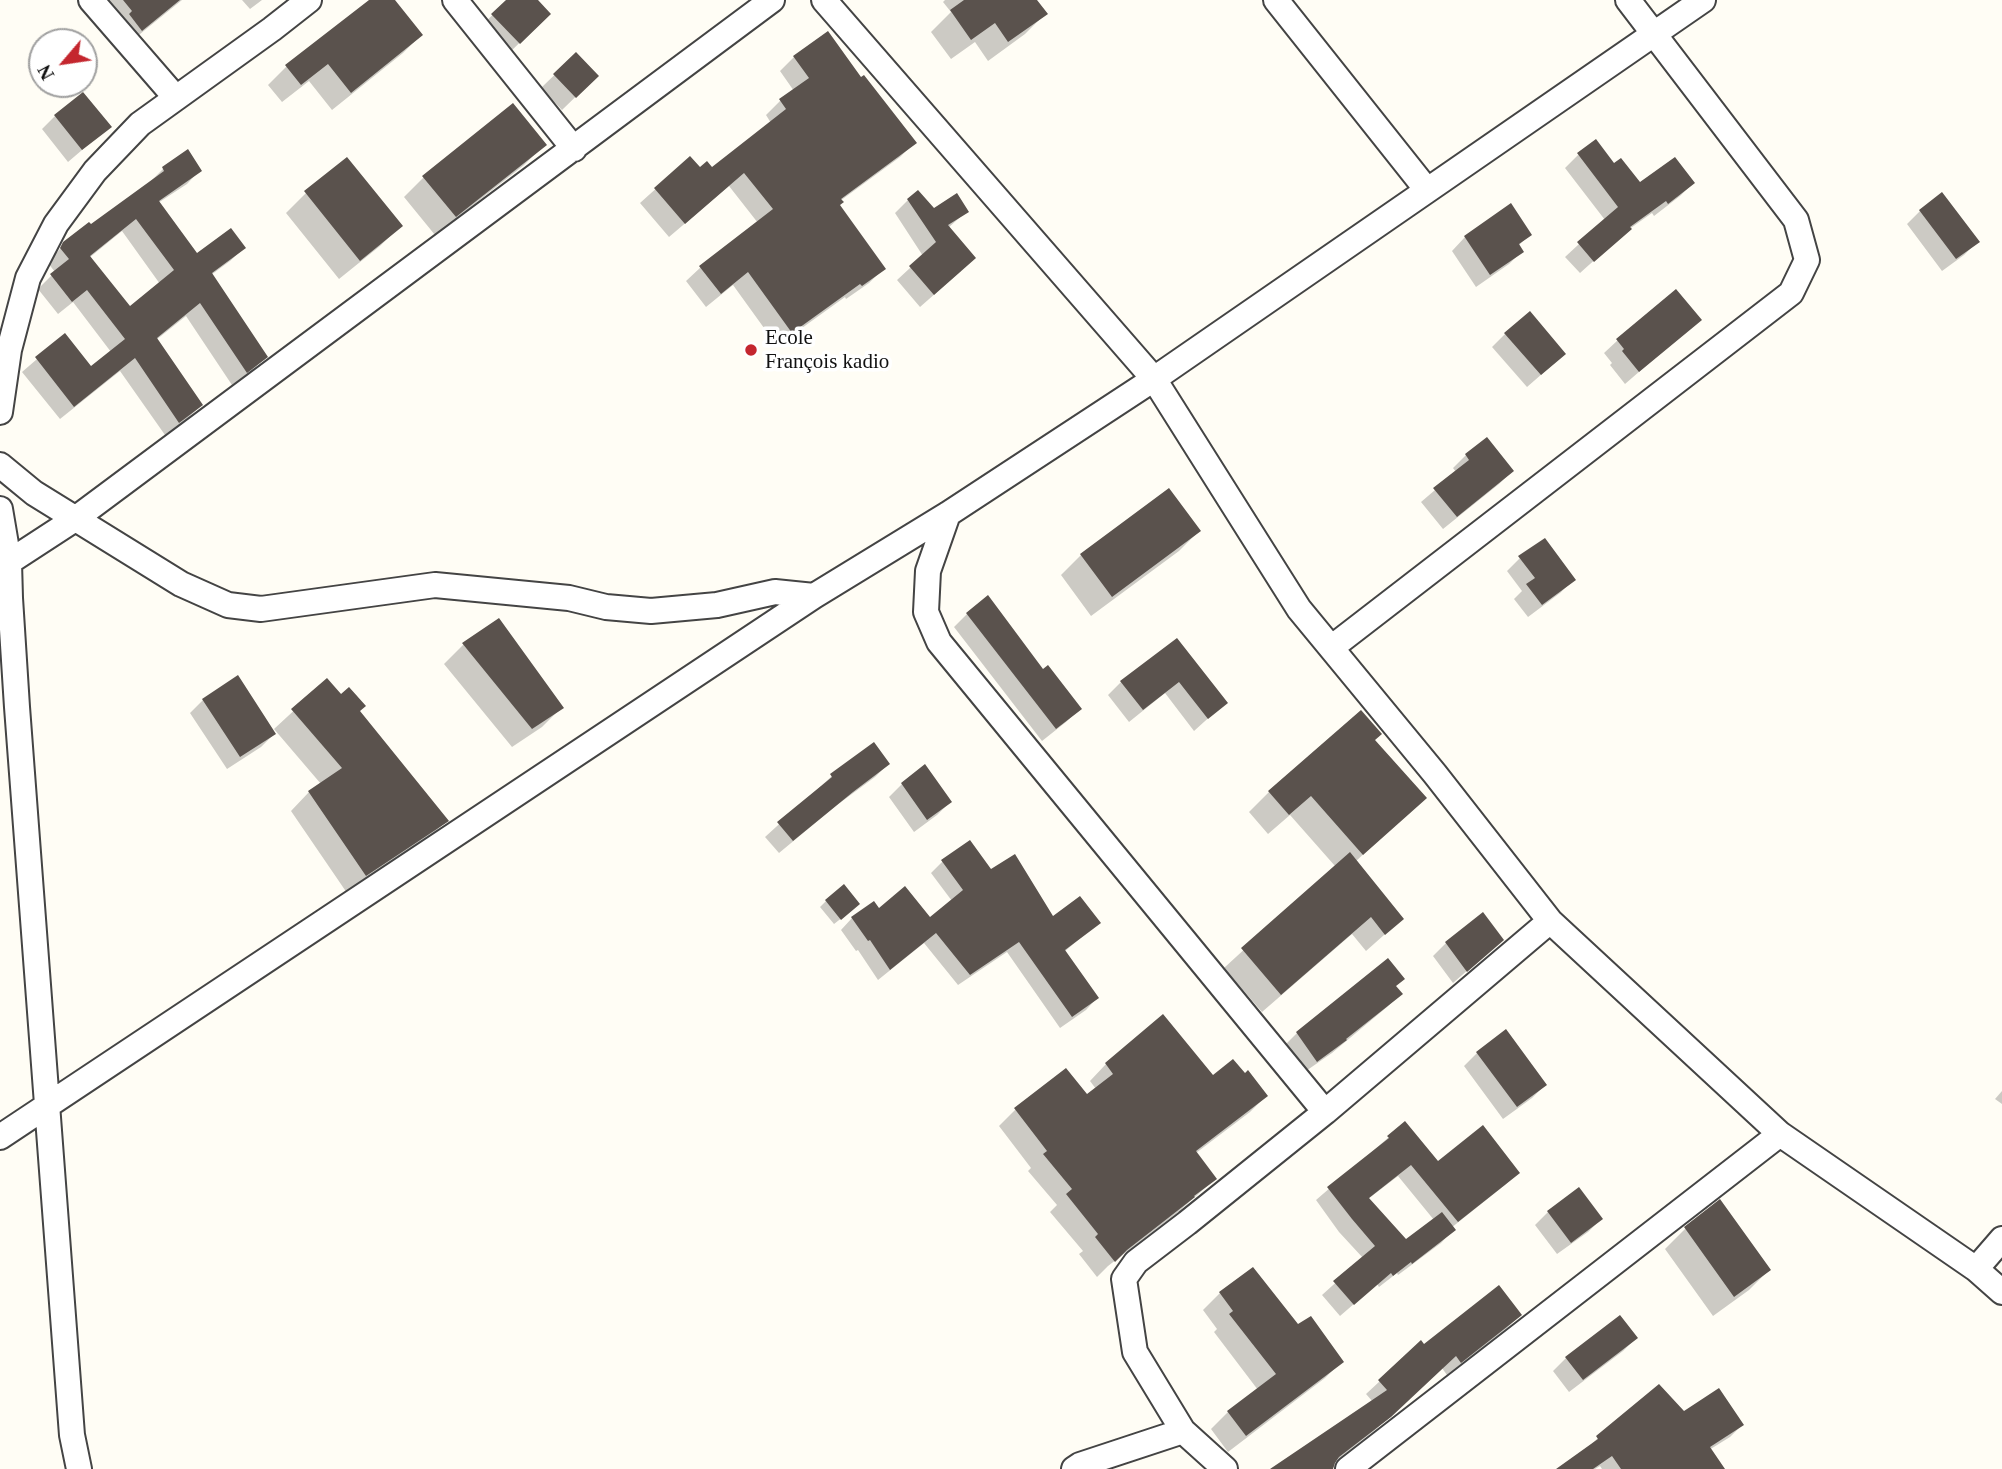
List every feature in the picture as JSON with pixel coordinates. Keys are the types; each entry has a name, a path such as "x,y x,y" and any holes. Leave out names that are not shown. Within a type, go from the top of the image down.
{"street":[{"path":"91,0 176,99"},
{"path":"0,412 9,351 28,278 56,224 95,170 140,124 309,0"},
{"path":"455,0 574,149"},
{"path":"9,562 75,519 772,0"},
{"path":"824,0 1154,379 1299,609 1435,774 1550,921 1780,1134 1976,1269 2002,1292"},
{"path":"1276,0 1427,190"},
{"path":"1331,648 1791,293 1807,260 1796,220 1628,0"},
{"path":"0,1137 814,596 948,514 1154,379 1703,0"},
{"path":"0,465 34,493 75,519 181,584 228,605 261,610 435,585 569,598 606,607 651,611 718,605 775,592 814,596"},
{"path":"0,509 9,562 17,707 72,1435 79,1469"},
{"path":"948,514 928,571 926,612 939,642 1325,1112"},
{"path":"1225,1469 1183,1431 1135,1352 1124,1279 1136,1262 1325,1112 1550,921"},
{"path":"1348,1469 1780,1134"},
{"path":"1976,1269 2002,1238"},
{"path":"1074,1469 1183,1431"}],"building":[{"path":"123,0 180,0 142,31 129,14 132,11"},
{"path":"369,0 395,0 423,35 351,93 328,64 301,85 285,65"},
{"path":"506,0 538,0 551,14 520,44 491,14"},
{"path":"964,0 1037,0 1048,14 1008,42 995,23 971,40 950,10"},
{"path":"828,31 861,77 864,75 917,143 841,199 844,202 840,205 886,269 862,286 860,284 792,333 748,272 721,294 699,266 773,209 744,173 685,224 654,188 690,156 700,167 707,161 712,167 786,109 779,99 809,78 793,56"},
{"path":"576,52 599,76 576,98 553,74"},
{"path":"75,98 88,98 112,127 82,150 54,115"},
{"path":"513,103 547,145 456,217 422,176"},
{"path":"1596,139 1614,163 1621,158 1640,182 1675,157 1695,183 1668,204 1666,201 1630,227 1632,229 1594,262 1577,242 1618,207 1577,153"},
{"path":"188,149 202,171 159,201 197,253 231,228 246,248 212,273 268,357 247,373 200,303 157,338 203,405 179,423 135,358 74,407 35,357 65,333 91,366 125,339 87,290 72,302 50,274 69,259 60,248 63,242 164,171 162,167","holes":["136,219 174,270 130,306 90,256"]},
{"path":"347,157 403,226 360,261 304,191"},
{"path":"918,190 934,208 957,193 969,212 948,225 976,258 934,295 909,266 936,242 907,199"},
{"path":"1942,192 1980,242 1956,259 1919,210"},
{"path":"1511,203 1532,235 1519,244 1524,252 1490,275 1464,236"},
{"path":"1676,289 1702,320 1639,372 1616,339"},
{"path":"1530,311 1566,354 1541,375 1504,333"},
{"path":"1487,437 1514,471 1457,517 1433,488 1469,460 1465,454"},
{"path":"1169,488 1201,531 1112,597 1080,554"},
{"path":"1545,538 1576,580 1542,605 1526,584 1535,578 1518,556"},
{"path":"988,595 1043,669 1048,665 1082,709 1056,729 966,613"},
{"path":"499,618 564,708 532,729 462,643"},
{"path":"1177,638 1228,703 1208,719 1179,682 1143,710 1120,681"},
{"path":"238,675 276,734 240,757 202,699"},
{"path":"327,678 341,694 349,687 366,706 360,711 449,821 366,876 308,791 342,768 291,709"},
{"path":"1361,710 1382,734 1375,740 1427,798 1363,855 1311,796 1289,815 1268,791"},
{"path":"874,742 890,764 793,841 777,822 832,777 830,774"},
{"path":"925,764 952,802 927,820 901,783"},
{"path":"970,840 991,869 1015,854 1053,916 1080,896 1101,923 1065,950 1099,998 1072,1017 1019,942 970,975 936,933 890,970 851,917 874,901 879,908 905,886 930,917 963,890 941,860"},
{"path":"1350,852 1404,919 1385,935 1371,917 1281,995 1241,948"},
{"path":"844,884 860,904 841,920 825,900"},
{"path":"1483,912 1504,940 1467,972 1445,942"},
{"path":"1388,958 1405,979 1396,986 1403,994 1317,1062 1296,1032"},
{"path":"1163,1014 1213,1075 1233,1059 1245,1073 1248,1070 1268,1096 1196,1151 1217,1179 1115,1262 1095,1237 1098,1234 1066,1194 1072,1189 1043,1154 1047,1151 1014,1108 1066,1068 1087,1094 1113,1074 1105,1063"},
{"path":"1506,1029 1547,1085 1517,1107 1476,1052"},
{"path":"1405,1121 1438,1161 1483,1125 1520,1173 1458,1222 1411,1165 1369,1198 1406,1239 1442,1212 1456,1230 1412,1264 1411,1262 1393,1276 1391,1273 1354,1305 1333,1281 1375,1246 1327,1187 1389,1138 1387,1136"},
{"path":"1579,1187 1603,1219 1571,1243 1547,1211"},
{"path":"1720,1199 1771,1270 1734,1297 1684,1227"},
{"path":"1253,1267 1298,1324 1311,1316 1344,1362 1246,1436 1227,1411 1276,1374 1229,1314 1233,1311 1219,1292"},
{"path":"1499,1285 1522,1315 1461,1363 1456,1356 1391,1417 1339,1457 1333,1469 1270,1469 1387,1390 1378,1380 1421,1340 1424,1344"},
{"path":"1620,1315 1638,1338 1583,1380 1565,1357"},
{"path":"1659,1384 1684,1411 1719,1388 1744,1425 1710,1447 1725,1469 1621,1469 1612,1456 1593,1469 1556,1469 1598,1439 1596,1436"}],"place":[{"name":"Ecole François kadio","path":"751,350"}]}
